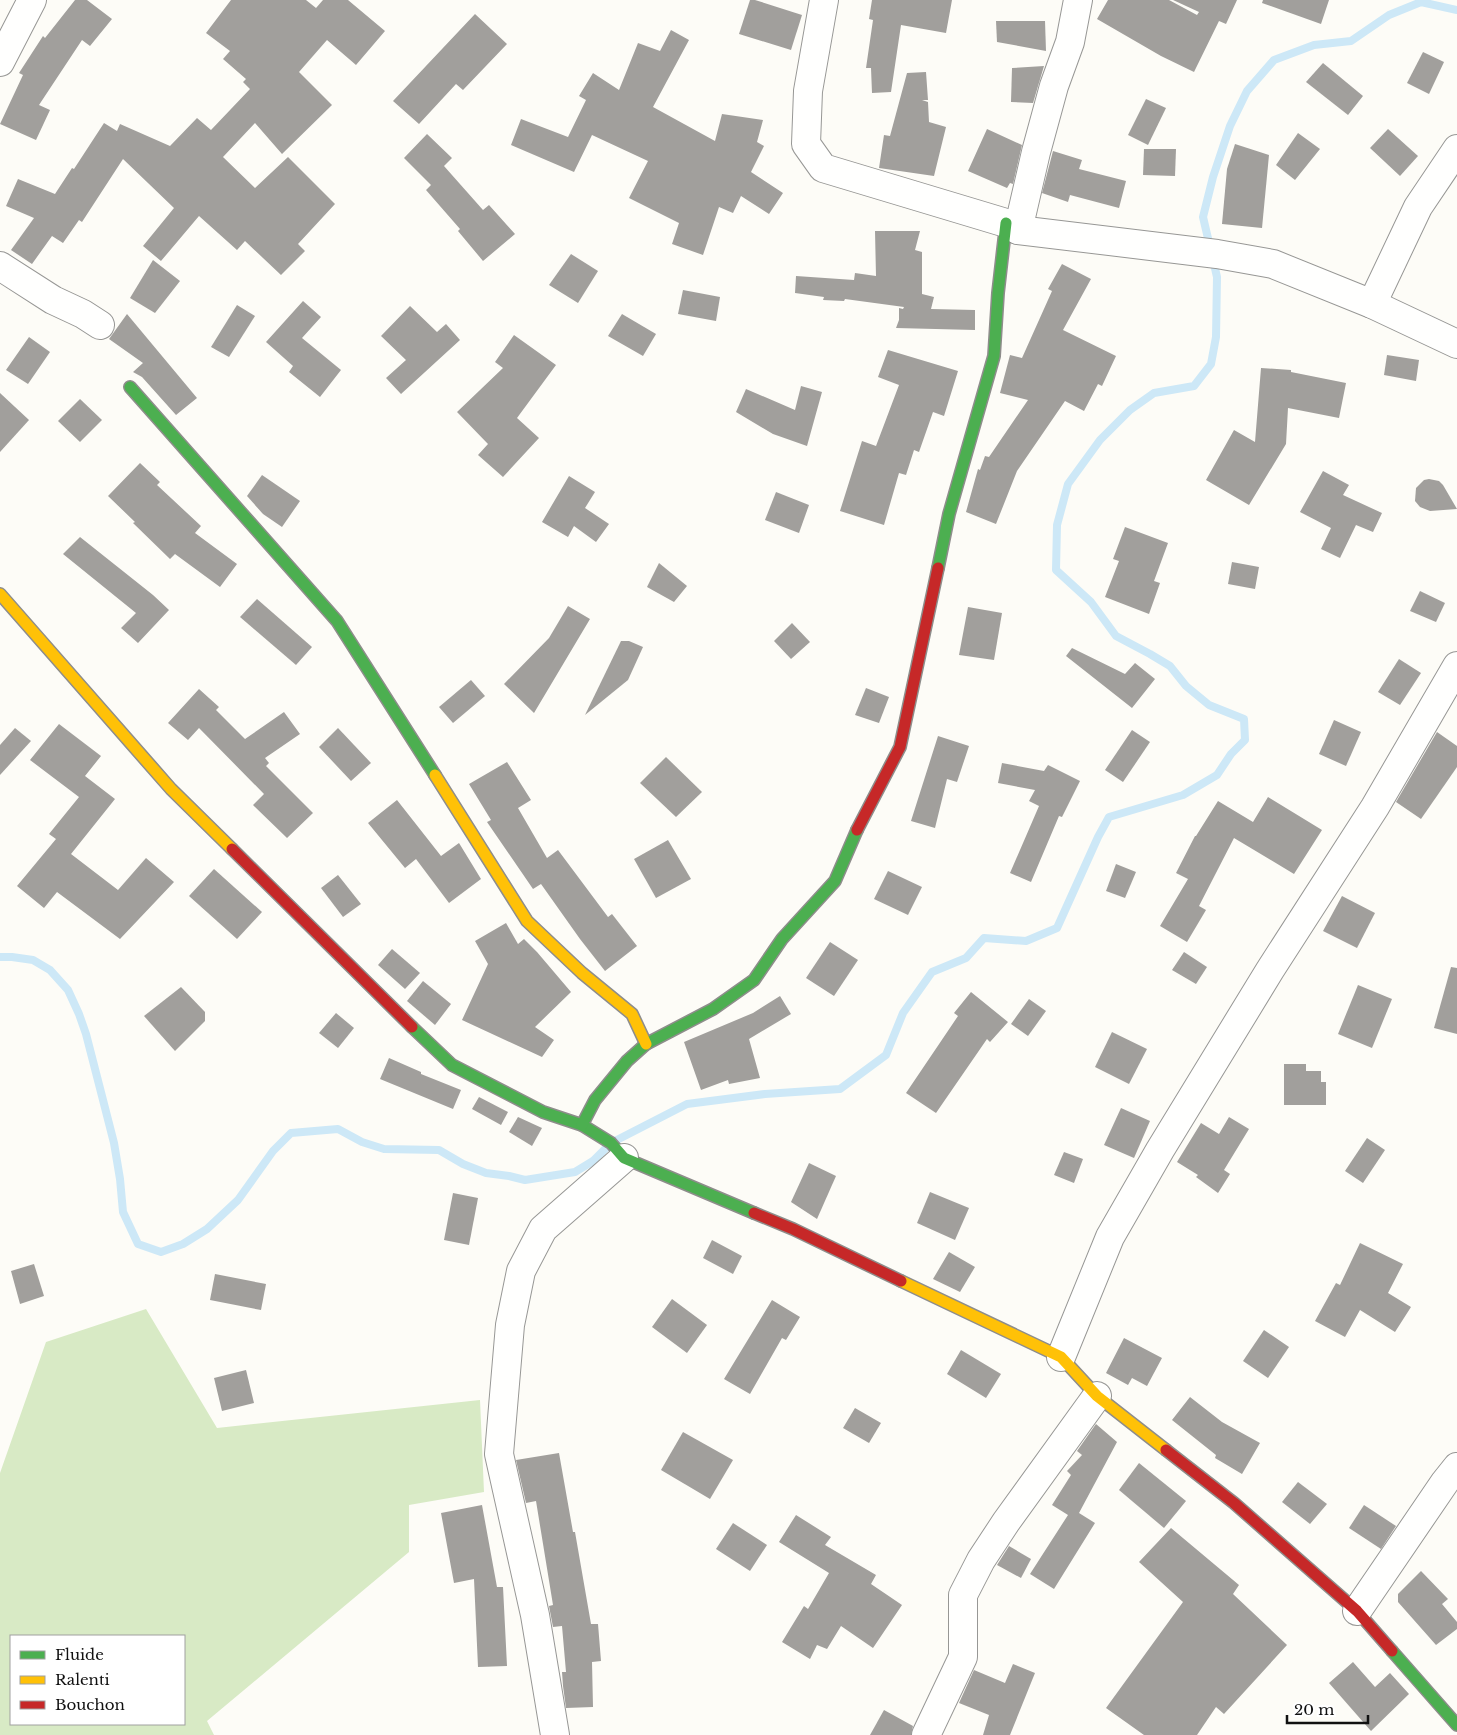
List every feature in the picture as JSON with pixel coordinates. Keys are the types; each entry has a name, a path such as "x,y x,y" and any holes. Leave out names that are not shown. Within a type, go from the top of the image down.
{"street":[{"path":"0,62 32,0"},
{"path":"824,0 808,91 806,144 823,168 1012,227 1211,253 1273,264 1372,304 1457,344"},
{"path":"582,1125 595,1100 627,1061 646,1044 713,1009 754,980 782,939 835,881 855,835 900,747 949,514 994,356 998,294 1012,227 1036,152 1054,86 1070,42 1078,0"},
{"path":"1372,304 1418,207 1457,149"},
{"path":"0,266 53,300 83,314 100,325"},
{"path":"130,387 337,621 527,921 582,973 632,1014 646,1044"},
{"path":"0,594 171,789 377,994 452,1065 542,1112 582,1125 611,1143 624,1158 793,1230 1062,1357 1096,1396 1234,1503 1357,1611 1457,1725"},
{"path":"1062,1357 1110,1238 1160,1150 1270,970 1375,807 1457,666"},
{"path":"555,1735 535,1615 499,1454 510,1325 521,1270 543,1228 624,1158"},
{"path":"926,1735 963,1657 963,1594 981,1560 1006,1522 1096,1396"},
{"path":"1357,1611 1457,1467"}],"green space":[{"path":"146,1309 217,1428 480,1400 484,1492 409,1505 409,1552 207,1721 214,1735 0,1735 0,1473 46,1342"}],"building":[{"path":"75,0 87,0 112,19 90,46 82,40 39,105 50,110 36,140 0,124 23,75 19,73 43,36 45,38"},
{"path":"231,0 306,0 316,8 323,0 348,0 385,31 356,65 327,40 299,72 332,105 282,154 255,123 223,157 255,188 288,157 335,204 298,244 305,251 281,275 245,241 237,250 199,216 161,261 143,246 174,208 123,159 82,222 79,220 63,243 52,236 32,264 11,250 34,218 6,206 18,179 55,194 104,123 117,131 120,124 170,146 197,118 211,130 250,89 243,82 246,79 223,59 230,51 206,33"},
{"path":"750,0 802,15 791,50 739,34"},
{"path":"872,0 952,0 946,33 901,25 891,92 872,93 871,68 866,68 873,20 869,19"},
{"path":"1108,0 1169,0 1197,15 1199,12 1173,0 1237,0 1226,24 1219,21 1194,72 1161,56 1097,19"},
{"path":"1263,0 1329,0 1321,24 1262,3"},
{"path":"475,14 507,44 463,90 456,84 419,124 393,101"},
{"path":"996,21 1045,21 1046,51 997,42"},
{"path":"671,30 689,40 653,107 715,141 722,114 763,120 757,142 764,146 751,172 783,193 769,214 741,196 733,213 719,207 703,255 672,244 679,223 629,198 648,161 592,135 574,172 511,145 521,119 568,137 586,100 579,96 593,73 619,90 638,43 660,51"},
{"path":"1423,52 1444,62 1429,94 1407,83"},
{"path":"1323,63 1363,96 1348,115 1306,82"},
{"path":"1044,66 1033,103 1011,102 1012,68"},
{"path":"926,72 928,100 922,100 928,102 929,122 946,127 934,176 879,168 884,135 890,136 907,73"},
{"path":"1146,99 1166,108 1148,145 1128,135"},
{"path":"987,129 1022,145 1013,184 1010,183 1007,188 968,171"},
{"path":"1388,129 1418,156 1400,176 1370,148"},
{"path":"1298,133 1320,149 1295,180 1276,165"},
{"path":"427,134 452,158 444,166 483,210 489,205 515,234 483,261 458,231 460,229 426,190 431,185 404,158"},
{"path":"1235,144 1269,155 1262,228 1222,224 1227,169"},
{"path":"1144,149 1176,149 1175,176 1143,175"},
{"path":"1053,151 1082,160 1079,169 1126,181 1119,208 1070,195 1068,202 1042,193"},
{"path":"875,231 920,231 915,250 922,252 922,294 934,297 931,309 975,310 975,330 896,328 899,320 899,308 903,309 904,307 845,299 844,301 823,300 824,297 795,293 796,276 854,280 855,273 876,276"},
{"path":"571,254 598,271 578,303 549,285"},
{"path":"153,260 180,281 155,313 130,298"},
{"path":"1062,264 1091,279 1063,330 1116,356 1102,386 1098,384 1084,411 1065,401 1017,471 996,524 966,512 978,469 980,470 985,456 989,457 1028,400 1000,393 1010,355 1022,358 1052,291 1048,289"},
{"path":"683,290 720,297 716,321 678,314"},
{"path":"303,301 321,317 302,338 341,370 320,397 289,372 293,366 266,342"},
{"path":"237,305 255,316 229,357 211,347"},
{"path":"410,306 437,332 446,324 460,340 401,394 386,378 406,360 381,336"},
{"path":"127,314 197,398 176,415 142,377 133,372 143,363 109,339"},
{"path":"622,314 656,334 643,356 608,336"},
{"path":"514,335 556,365 517,418 539,438 503,477 478,455 488,444 457,412 503,368 495,362"},
{"path":"29,337 50,352 28,384 6,370"},
{"path":"888,350 958,371 944,416 933,412 919,452 914,450 906,475 899,473 884,525 840,511 862,441 876,446 899,385 878,377"},
{"path":"1387,355 1419,360 1416,381 1384,375"},
{"path":"1261,368 1291,370 1291,372 1346,383 1339,418 1288,408 1286,444 1249,505 1206,480 1234,430 1255,442"},
{"path":"801,386 822,392 807,446 773,434 736,412 746,389 795,410"},
{"path":"0,393 29,420 0,452"},
{"path":"80,399 102,420 80,442 58,421"},
{"path":"140,463 160,482 157,485 201,526 195,533 237,564 220,587 175,554 170,559 108,496"},
{"path":"1323,471 1349,485 1343,495 1382,513 1373,532 1356,525 1340,558 1321,549 1331,528 1300,512"},
{"path":"262,475 300,501 282,527 263,514 247,496"},
{"path":"569,476 595,492 585,508 609,524 596,542 574,526 568,537 542,522"},
{"path":"1424,480 1439,481 1443,485 1457,509 1430,511 1420,507 1415,501 1416,488"},
{"path":"776,492 809,505 799,533 765,520"},
{"path":"1125,527 1168,543 1154,581 1160,583 1149,614 1105,597 1119,561 1113,559"},
{"path":"80,537 169,610 138,643 121,628 136,613 63,554"},
{"path":"1232,562 1259,567 1255,589 1228,584"},
{"path":"659,563 687,586 674,602 647,587"},
{"path":"1420,591 1445,603 1436,622 1410,611"},
{"path":"257,599 312,647 296,665 240,617"},
{"path":"568,606 590,619 534,713 504,684 549,638"},
{"path":"968,607 1002,613 994,660 959,655"},
{"path":"792,623 810,642 791,659 774,641"},
{"path":"621,641 629,641 643,647 628,680 585,715"},
{"path":"1072,648 1125,674 1135,663 1155,679 1132,708 1066,656"},
{"path":"1399,659 1421,673 1400,705 1378,692"},
{"path":"471,680 485,696 453,723 439,707"},
{"path":"866,688 889,697 879,723 855,715"},
{"path":"199,689 219,707 216,710 245,739 284,712 300,734 265,758 269,763 266,766 313,813 287,838 253,805 264,794 199,728 188,740 168,723"},
{"path":"1334,720 1361,732 1346,766 1319,754"},
{"path":"59,724 101,756 85,776 115,799 71,854 118,890 146,858 174,882 120,939 57,892 44,908 17,886 56,839 49,834 79,797 30,760"},
{"path":"15,728 31,741 0,775 0,745"},
{"path":"338,728 371,763 351,781 319,747"},
{"path":"1132,730 1150,742 1123,782 1105,770"},
{"path":"1437,732 1457,746 1457,767 1421,819 1396,802"},
{"path":"938,736 969,746 957,782 947,779 935,828 911,821"},
{"path":"666,757 702,792 676,817 640,783"},
{"path":"507,762 531,800 518,808 547,858 558,850 608,917 612,914 637,946 605,971 541,884 533,889 487,822 491,820 469,784"},
{"path":"1002,763 1044,771 1048,765 1080,781 1062,817 1059,816 1031,882 1010,873 1039,806 1029,801 1035,790 998,783"},
{"path":"1268,797 1322,830 1294,874 1234,838 1199,906 1206,910 1187,942 1160,926 1188,879 1176,873 1195,836 1218,801 1253,822"},
{"path":"397,800 441,856 459,843 481,879 449,903 416,859 405,868 368,823"},
{"path":"668,840 691,879 656,898 634,859"},
{"path":"1116,864 1136,872 1125,898 1106,891"},
{"path":"214,869 262,912 237,939 189,896"},
{"path":"888,871 922,887 908,915 874,899"},
{"path":"338,875 361,904 343,917 321,888"},
{"path":"1342,896 1375,913 1357,948 1323,931"},
{"path":"506,923 518,944 524,939 571,992 535,1027 554,1040 542,1057 462,1020 488,964 475,941"},
{"path":"830,942 858,960 834,996 806,978"},
{"path":"392,949 420,973 405,989 378,965"},
{"path":"1184,952 1207,967 1196,984 1172,970"},
{"path":"1451,967 1457,968 1457,1034 1434,1028"},
{"path":"423,981 451,1004 435,1025 407,1001"},
{"path":"1358,985 1392,999 1372,1048 1338,1034"},
{"path":"181,987 205,1012 205,1021 175,1051 144,1016"},
{"path":"971,992 1008,1022 990,1042 987,1039 936,1113 906,1093 958,1016 954,1013"},
{"path":"780,996 791,1014 749,1039 760,1078 729,1084 728,1080 701,1090 684,1042 753,1013"},
{"path":"1029,999 1046,1011 1028,1036 1011,1024"},
{"path":"336,1013 354,1028 338,1048 319,1033"},
{"path":"1112,1032 1147,1049 1129,1084 1095,1067"},
{"path":"389,1058 421,1072 421,1074 461,1090 453,1109 380,1079"},
{"path":"1284,1064 1306,1064 1306,1071 1321,1071 1321,1082 1326,1082 1326,1105 1284,1105"},
{"path":"479,1097 508,1112 501,1125 472,1109"},
{"path":"1121,1108 1150,1121 1134,1158 1104,1145"},
{"path":"518,1117 542,1128 532,1146 509,1132"},
{"path":"1229,1117 1249,1129 1224,1170 1230,1174 1218,1193 1196,1177 1198,1175 1177,1162 1201,1123 1219,1134"},
{"path":"1367,1138 1385,1150 1363,1183 1345,1171"},
{"path":"1064,1152 1083,1159 1074,1183 1054,1175"},
{"path":"809,1163 836,1176 817,1219 791,1202"},
{"path":"930,1192 969,1208 955,1240 917,1223"},
{"path":"453,1193 478,1198 469,1245 444,1240"},
{"path":"712,1240 742,1256 733,1274 703,1258"},
{"path":"1360,1243 1403,1264 1388,1293 1411,1307 1395,1332 1360,1310 1345,1337 1315,1321 1336,1283 1340,1285"},
{"path":"949,1252 975,1267 960,1292 933,1279"},
{"path":"34,1264 44,1296 20,1304 11,1271"},
{"path":"215,1274 266,1284 261,1310 210,1300"},
{"path":"672,1299 707,1325 687,1353 652,1327"},
{"path":"772,1300 800,1317 786,1340 782,1338 750,1394 724,1379"},
{"path":"1264,1330 1289,1347 1268,1378 1243,1361"},
{"path":"1124,1338 1162,1358 1147,1386 1132,1378 1128,1385 1106,1373"},
{"path":"961,1350 1001,1374 986,1398 947,1374"},
{"path":"246,1370 254,1403 222,1411 214,1378"},
{"path":"1190,1397 1222,1422 1260,1443 1242,1474 1215,1458 1216,1455 1172,1420"},
{"path":"855,1408 881,1423 869,1443 843,1428"},
{"path":"1096,1424 1117,1442 1079,1513 1095,1523 1054,1589 1030,1574 1068,1515 1052,1505 1071,1475 1067,1471 1082,1455 1077,1451"},
{"path":"683,1432 733,1460 710,1499 661,1470"},
{"path":"559,1453 591,1624 598,1624 601,1661 592,1662 593,1707 566,1708 562,1672 566,1672 562,1626 553,1627 549,1606 553,1605 536,1501 526,1503 516,1460"},
{"path":"1139,1463 1186,1501 1164,1528 1119,1490"},
{"path":"1298,1482 1327,1504 1310,1524 1282,1502"},
{"path":"482,1505 497,1587 503,1587 507,1666 478,1667 474,1579 454,1583 441,1513"},
{"path":"1364,1505 1396,1526 1381,1549 1349,1528"},
{"path":"796,1515 831,1537 825,1545 876,1575 871,1584 902,1605 873,1648 841,1626 827,1649 817,1645 810,1659 782,1642 804,1606 808,1609 829,1573 779,1542"},
{"path":"733,1523 767,1545 750,1571 716,1549"},
{"path":"1171,1528 1239,1585 1233,1594 1287,1645 1224,1714 1216,1707 1197,1735 1144,1735 1106,1708 1183,1602 1139,1562"},
{"path":"1009,1546 1031,1559 1021,1578 997,1565"},
{"path":"1421,1571 1448,1599 1442,1604 1457,1622 1457,1629 1436,1645 1398,1602 1398,1594"},
{"path":"1353,1662 1375,1687 1390,1673 1409,1694 1371,1731 1329,1683"},
{"path":"1013,1664 1035,1673 1010,1735 983,1735 989,1715 959,1703 974,1670 1005,1683"},
{"path":"884,1710 913,1726 911,1735 870,1735"}],"waterway":[{"path":"0,957 33,960 50,970 68,990 86,1034 114,1143 123,1212 138,1244 161,1252 183,1244 207,1229 238,1200 273,1151 291,1133 338,1129 362,1142 384,1149 439,1150 463,1164 486,1173 525,1180 575,1172 593,1161 611,1143 687,1104 765,1094 840,1089 886,1055 903,1013 932,972 966,958 984,938 1026,941 1057,928 1109,817 1183,795 1217,775 1231,754 1245,740 1244,719 1209,705 1186,686 1170,666 1116,636 1091,602 1056,570 1057,525 1068,484 1100,440 1130,410 1154,393 1194,386 1211,364 1216,337 1217,277 1203,217 1213,177 1230,126 1247,91 1274,60 1314,45 1351,41 1389,15 1421,2 1457,10"}],"traffic: fast":[{"path":"938,568 949,514 994,356 998,293 1006,223"},
{"path":"130,387 337,621 435,775"},
{"path":"582,1125 595,1100 627,1061 646,1044 713,1009 754,980 782,939 835,881 857,830"},
{"path":"412,1027 452,1065 543,1112 582,1125 611,1143 624,1158 754,1213"},
{"path":"1392,1651 1457,1725"}],"traffic: slow":[{"path":"0,594 171,789 232,849"},
{"path":"435,775 527,921 582,973 632,1014 646,1044"},
{"path":"901,1281 1061,1357 1097,1396 1166,1450"}],"traffic: jam":[{"path":"857,830 900,747 938,568"},
{"path":"232,849 412,1027"},
{"path":"754,1213 793,1229 901,1281"},
{"path":"1166,1450 1234,1503 1357,1611 1392,1651"}]}
